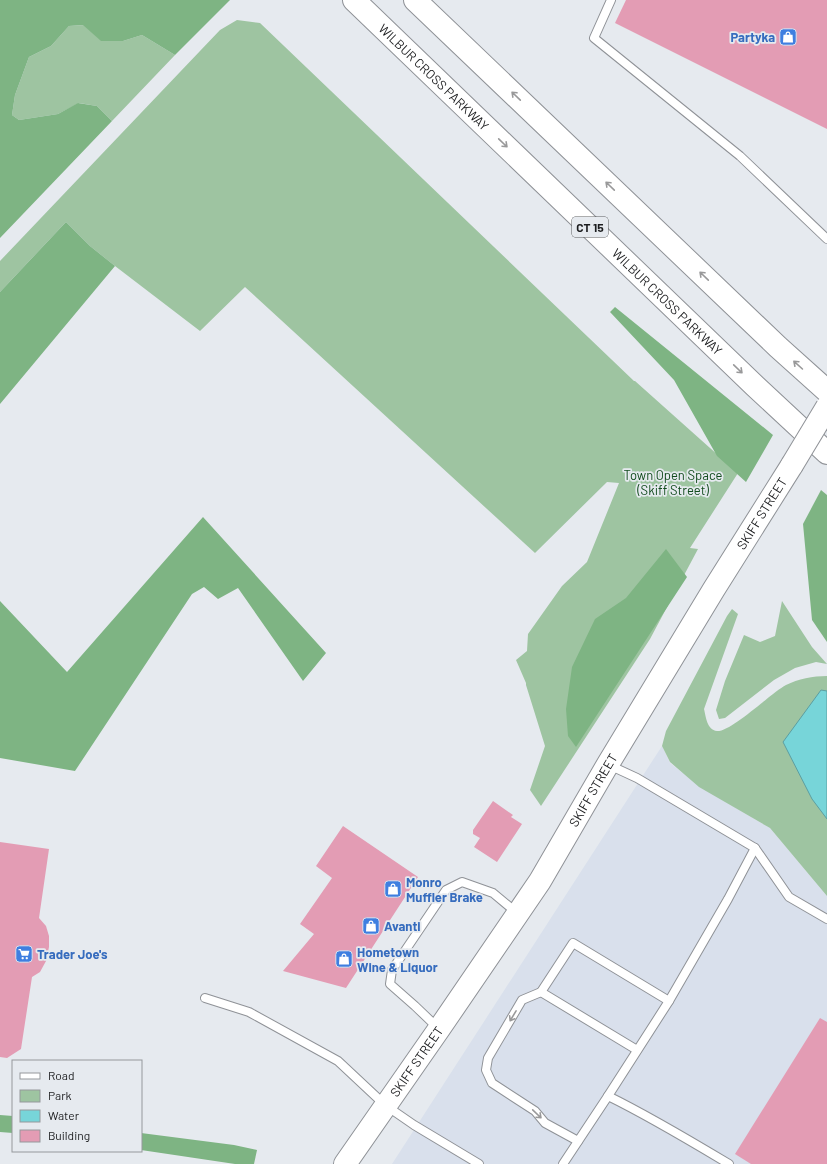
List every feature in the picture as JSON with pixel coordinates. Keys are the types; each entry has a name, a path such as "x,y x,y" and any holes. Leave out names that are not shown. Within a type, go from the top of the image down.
{"main road":[{"name":"WILBUR CROSS PARKWAY","path":"354,0 755,386 827,453"},
{"path":"415,0 827,392"},
{"name":"SKIFF STREET","path":"345,1164 540,881 608,764 827,407"}],"lane":[{"path":"611,0 594,38 740,156 827,239"},
{"path":"608,764 637,778 755,848 789,897 827,919"},
{"path":"563,1164 669,1001 728,899 755,848"},
{"path":"439,1029 390,984 392,970 446,890 462,882 493,893 518,914"},
{"path":"578,1141 545,1122 535,1111 492,1083 486,1070 488,1058 522,1000 541,992 573,943 669,1001"},
{"path":"541,992 637,1050"},
{"path":"205,998 249,1012 338,1061 385,1105 414,1125 479,1164"},
{"path":"608,1096 647,1116 729,1164"},
{"path":"466,1156 470,1164"}],"shaded area":[{"path":"662,746 670,763 702,788 770,828 827,896 827,1164 392,1164"}],"green space":[{"path":"0,0 230,0 175,55 142,35 123,41 101,41 83,25 69,26 51,46 29,57 15,95 12,115 19,120 58,114 78,103 97,106 112,121 0,238"},
{"name":"Town Open Space (Skiff Street)","path":"237,20 260,23 634,381 738,473 690,548 698,549 650,639 541,806 530,790 545,746 526,683 516,660 527,651 528,634 562,586 587,562 619,483 607,482 535,553 245,287 200,331 90,246 66,222 0,292 0,261 220,30"},
{"path":"84,25 102,41 123,41 142,35 175,55 112,121 97,106 79,103 58,114 19,120 12,115 15,95 29,57 51,46 69,26"},
{"path":"66,222 90,246 115,266 0,404 0,292"},
{"path":"615,307 773,435 746,482 717,456 674,380 610,312"},
{"path":"821,490 827,495 827,642 812,620 803,524"},
{"path":"203,517 326,653 303,681 238,588 218,599 204,587 192,594 75,771 0,758 0,601 67,672"},
{"path":"666,549 687,577 576,747 568,736 566,709 572,667 595,619 626,598"},
{"path":"782,601 812,647 827,664 816,662 795,668 774,680 725,718 719,719 716,710 725,681 744,635 760,642 775,636"},
{"path":"732,609 738,614 704,709 711,728 717,731 723,730 732,725 786,685 806,678 827,676 827,896 770,828 699,787 670,762 662,746 666,731"},
{"path":"0,1115 12,1116 12,1133 0,1132"},
{"path":"142,1133 234,1145 257,1150 254,1164 235,1164 142,1150"}],"water":[{"path":"821,690 827,691 827,819 812,799 783,742"}],"building":[{"path":"626,0 827,0 827,129 615,23"},
{"path":"493,801 513,815 511,817 522,824 497,862 474,847 480,838 473,834 473,830"},
{"path":"343,826 418,877 346,988 283,971 314,934 300,924 332,878 316,866"},
{"name":"Trader Joe's","path":"0,842 49,849 39,918 46,926 49,936 49,947 46,961 40,972 32,977 21,1049 7,1058 0,1057"},
{"path":"820,1018 827,1022 827,1164 751,1164 735,1154"}],"place":[{"name":"Partyka","path":"788,37"},
{"name":"Monro Muffler Brake","path":"393,889"},
{"name":"Avanti","path":"371,926"},
{"name":"Trader Joe's","path":"24,954"},
{"name":"Hometown Wine & Liquor","path":"344,959"}]}
